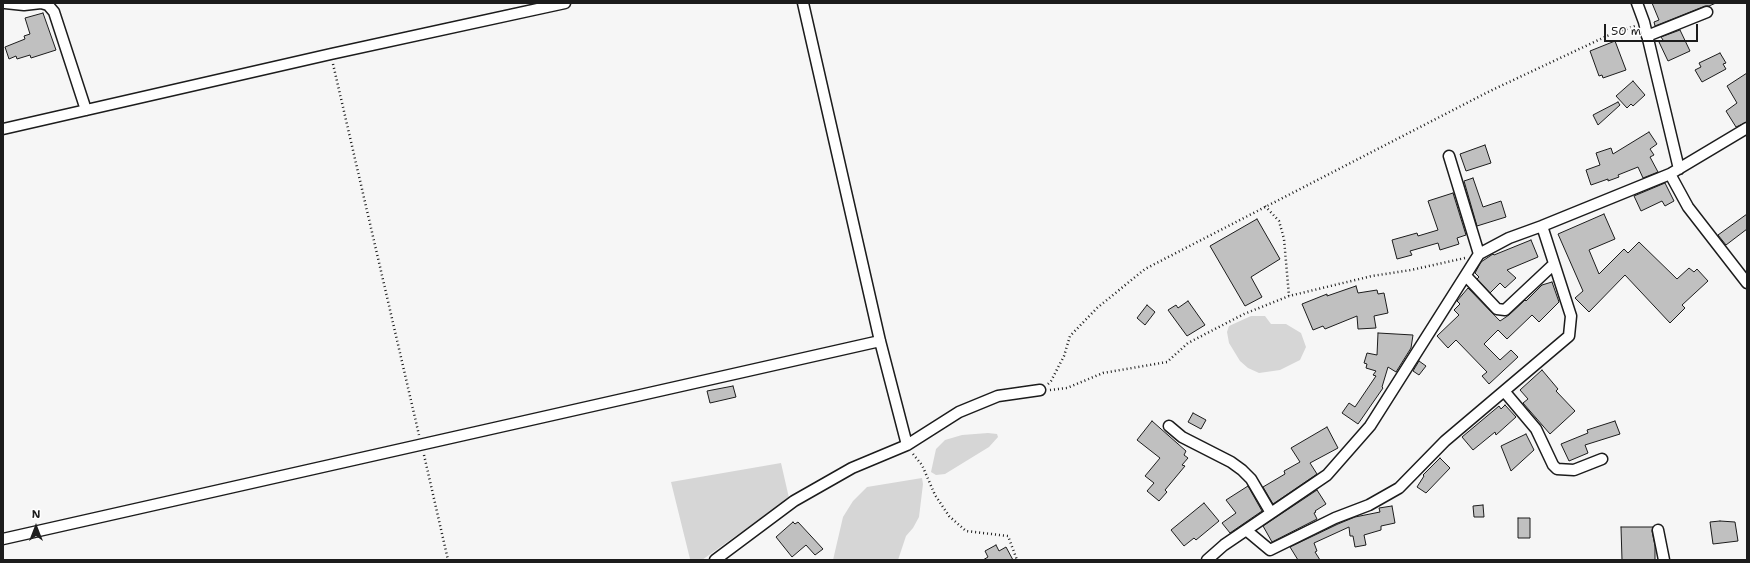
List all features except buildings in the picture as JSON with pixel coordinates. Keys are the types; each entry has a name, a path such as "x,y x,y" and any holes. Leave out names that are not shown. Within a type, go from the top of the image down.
{"street":[{"path":"5,3 24,5 41,3 48,5 54,12 86,110"},
{"path":"3,129 331,54 565,3"},
{"path":"803,3 880,341 907,445"},
{"path":"1637,3 1644,22 1674,172 1688,207 1747,283"},
{"path":"1647,36 1707,12"},
{"path":"1207,560 1224,544 1327,475 1370,426 1479,254 1499,242 1674,172 1747,128"},
{"path":"1449,156 1479,254"},
{"path":"1246,530 1270,550 1335,518 1369,505 1399,488 1445,441 1569,336 1571,316 1542,226"},
{"path":"1466,276 1497,308 1505,310 1554,264"},
{"path":"3,540 880,341"},
{"path":"715,560 794,501 852,468 907,445 959,412 998,396 1040,390"},
{"path":"1504,391 1536,429 1557,469 1574,470 1602,459"},
{"path":"1169,426 1182,437 1231,462 1242,470 1251,479 1271,513"},
{"path":"1658,530 1664,560"}],"path":[{"path":"1040,390 1051,381 1064,356 1070,336 1097,308 1145,269 1490,91 1607,36 1644,22"},
{"path":"331,54 448,560"},
{"path":"1265,206 1279,222 1284,239 1290,296"},
{"path":"1040,390 1068,388 1103,373 1167,362 1188,343 1244,314 1290,296 1372,276 1411,270 1479,254"},
{"path":"907,445 922,465 935,495 949,516 966,531 1008,536 1017,560"}],"shaded area":[{"path":"1251,316 1265,316 1271,324 1286,324 1301,333 1306,347 1300,360 1280,370 1259,373 1248,368 1240,361 1229,343 1227,332 1229,326"},
{"path":"988,433 997,434 998,437 989,447 945,474 936,475 931,472 936,449 945,440 962,435"},
{"path":"781,463 789,498 702,560 690,559 671,482"},
{"path":"922,478 923,484 919,517 913,528 906,536 898,560 833,560 843,517 853,501 867,487"}]}
